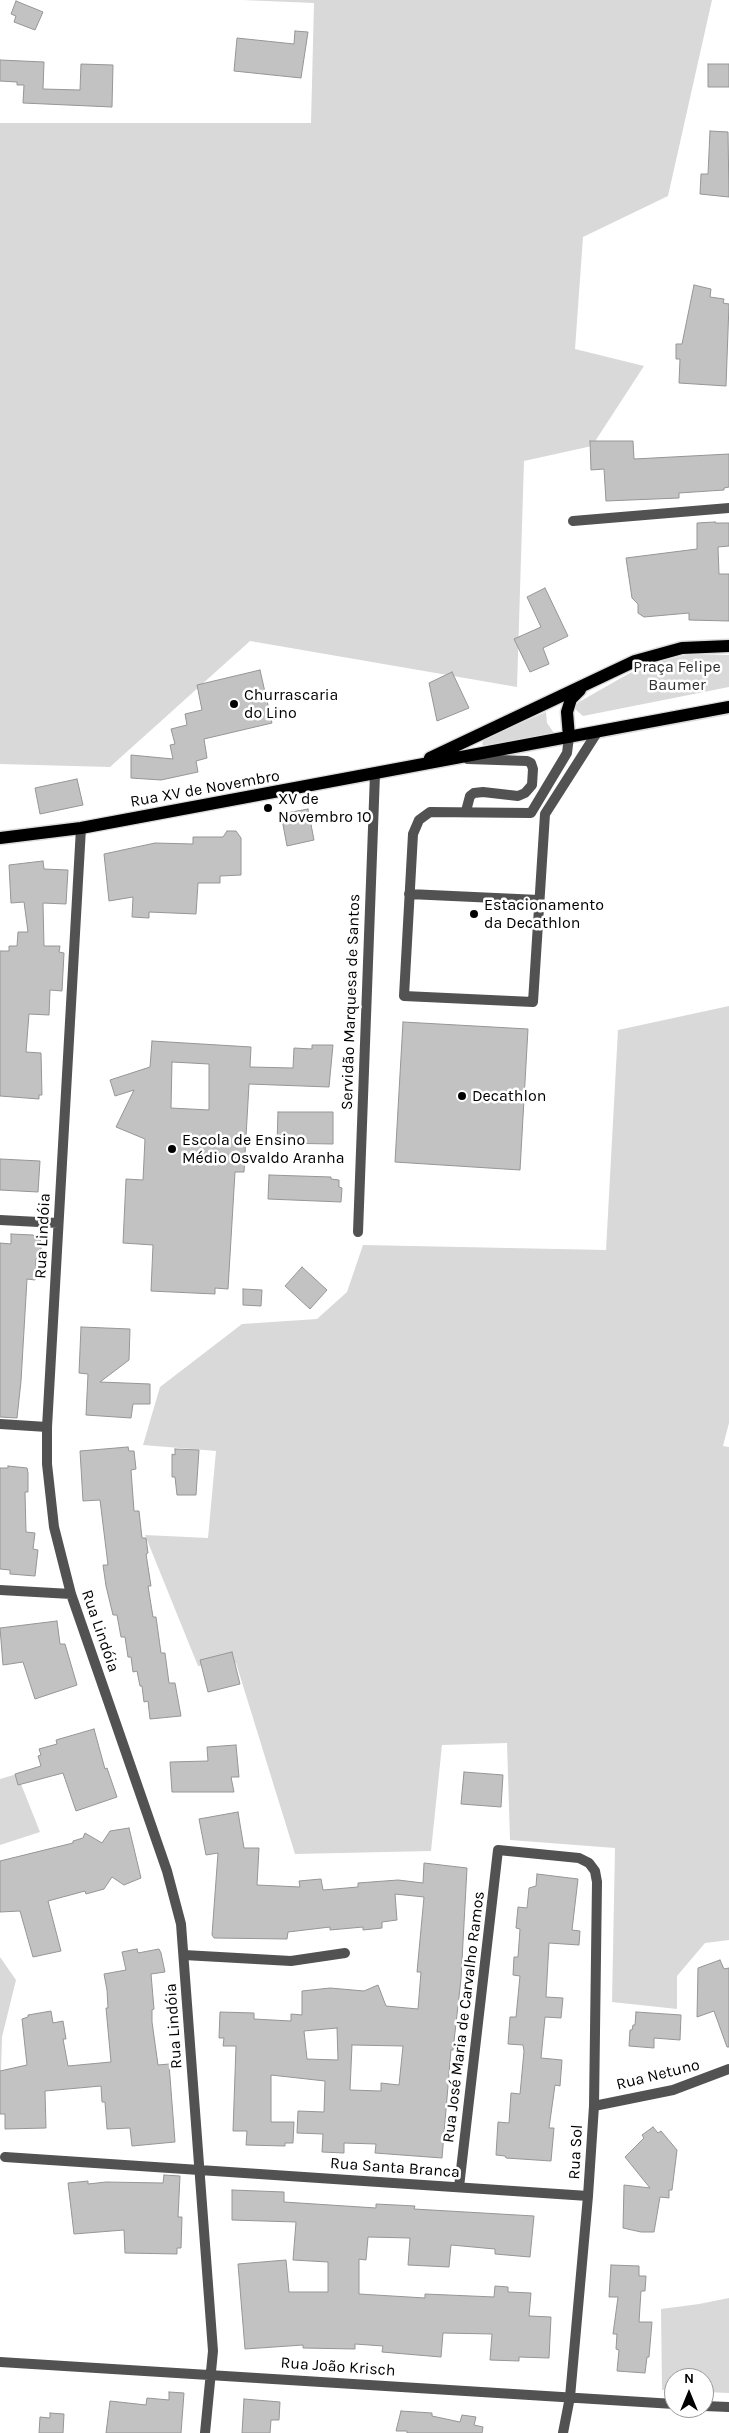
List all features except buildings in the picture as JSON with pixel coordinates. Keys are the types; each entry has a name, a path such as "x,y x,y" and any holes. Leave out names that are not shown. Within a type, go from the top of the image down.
{"main road":[{"name":"Rua XV de Novembro","path":"414,765 635,661 682,648 729,646"},
{"path":"569,736 567,712 571,699 586,685"},
{"name":"Rua XV de Novembro","path":"0,838 81,828 729,706"}],"street":[{"path":"573,521 729,508"},
{"path":"569,736 568,753 531,814 466,811 430,812 420,820 413,834 404,996 533,1002 546,814 598,731"},
{"path":"459,757 474,760 527,762 531,763 533,769 532,785 525,793 518,796 483,792 474,793 470,796 466,811"},
{"name":"Servidão Marquesa de Santos","path":"358,1232 375,774"},
{"name":"Rua Lindóia","path":"81,828 47,1427 50,1503 56,1536 71,1594 167,1871 181,1924 213,2343 213,2374 205,2433"},
{"path":"409,894 539,900"},
{"path":"0,1220 58,1224"},
{"path":"0,1424 47,1427"},
{"path":"0,1590 71,1594"},
{"name":"Rua José Maria de Carvalho Ramos","path":"459,2187 498,1850 579,1858 589,1863 595,1871"},
{"name":"Rua Sol","path":"563,2433 570,2397 594,2106 595,1871"},
{"path":"184,1954 291,1961 345,1953"},
{"name":"Rua Netuno","path":"594,2106 673,2090 729,2069"},
{"name":"Rua Santa Branca","path":"5,2157 588,2196"},
{"name":"Rua João Krisch","path":"0,2362 664,2403"},
{"path":"714,2406 729,2407"}],"green space":[{"path":"242,0 712,0 668,196 583,237 575,349 644,366 592,446 524,461 517,687 250,641 110,767 0,764 0,123 311,123 314,3"},
{"name":"Praça Felipe Baumer","path":"690,654 729,655 729,687 583,716 576,710 576,705 579,702 628,674 650,664"},
{"path":"546,712 547,723 554,733 485,747 482,744 484,739"},
{"path":"729,1006 729,1423 723,1446 729,1447 729,1940 705,1943 677,1976 677,2009 612,2002 615,1848 510,1840 507,1743 442,1745 431,1851 295,1854 236,1663 198,1666 145,1535 208,1538 216,1451 143,1445 160,1387 242,1324 317,1319 347,1292 363,1245 606,1250 618,1030"},
{"path":"17,1774 40,1832 0,1845 0,1779"},
{"path":"0,1957 16,1980 2,2037 0,2105"},
{"path":"729,2298 729,2393 714,2392 714,2368 664,2368 664,2390 662,2390 661,2309"}],"place":[{"name":"Churrascaria do Lino","path":"234,704"},
{"name":"XV de Novembro 10","path":"268,808"},
{"name":"Estacionamento da Decathlon","path":"474,914"},
{"name":"Decathlon","path":"462,1096"},
{"name":"Escola de Ensino Médio Osvaldo Aranha","path":"172,1149"}]}
